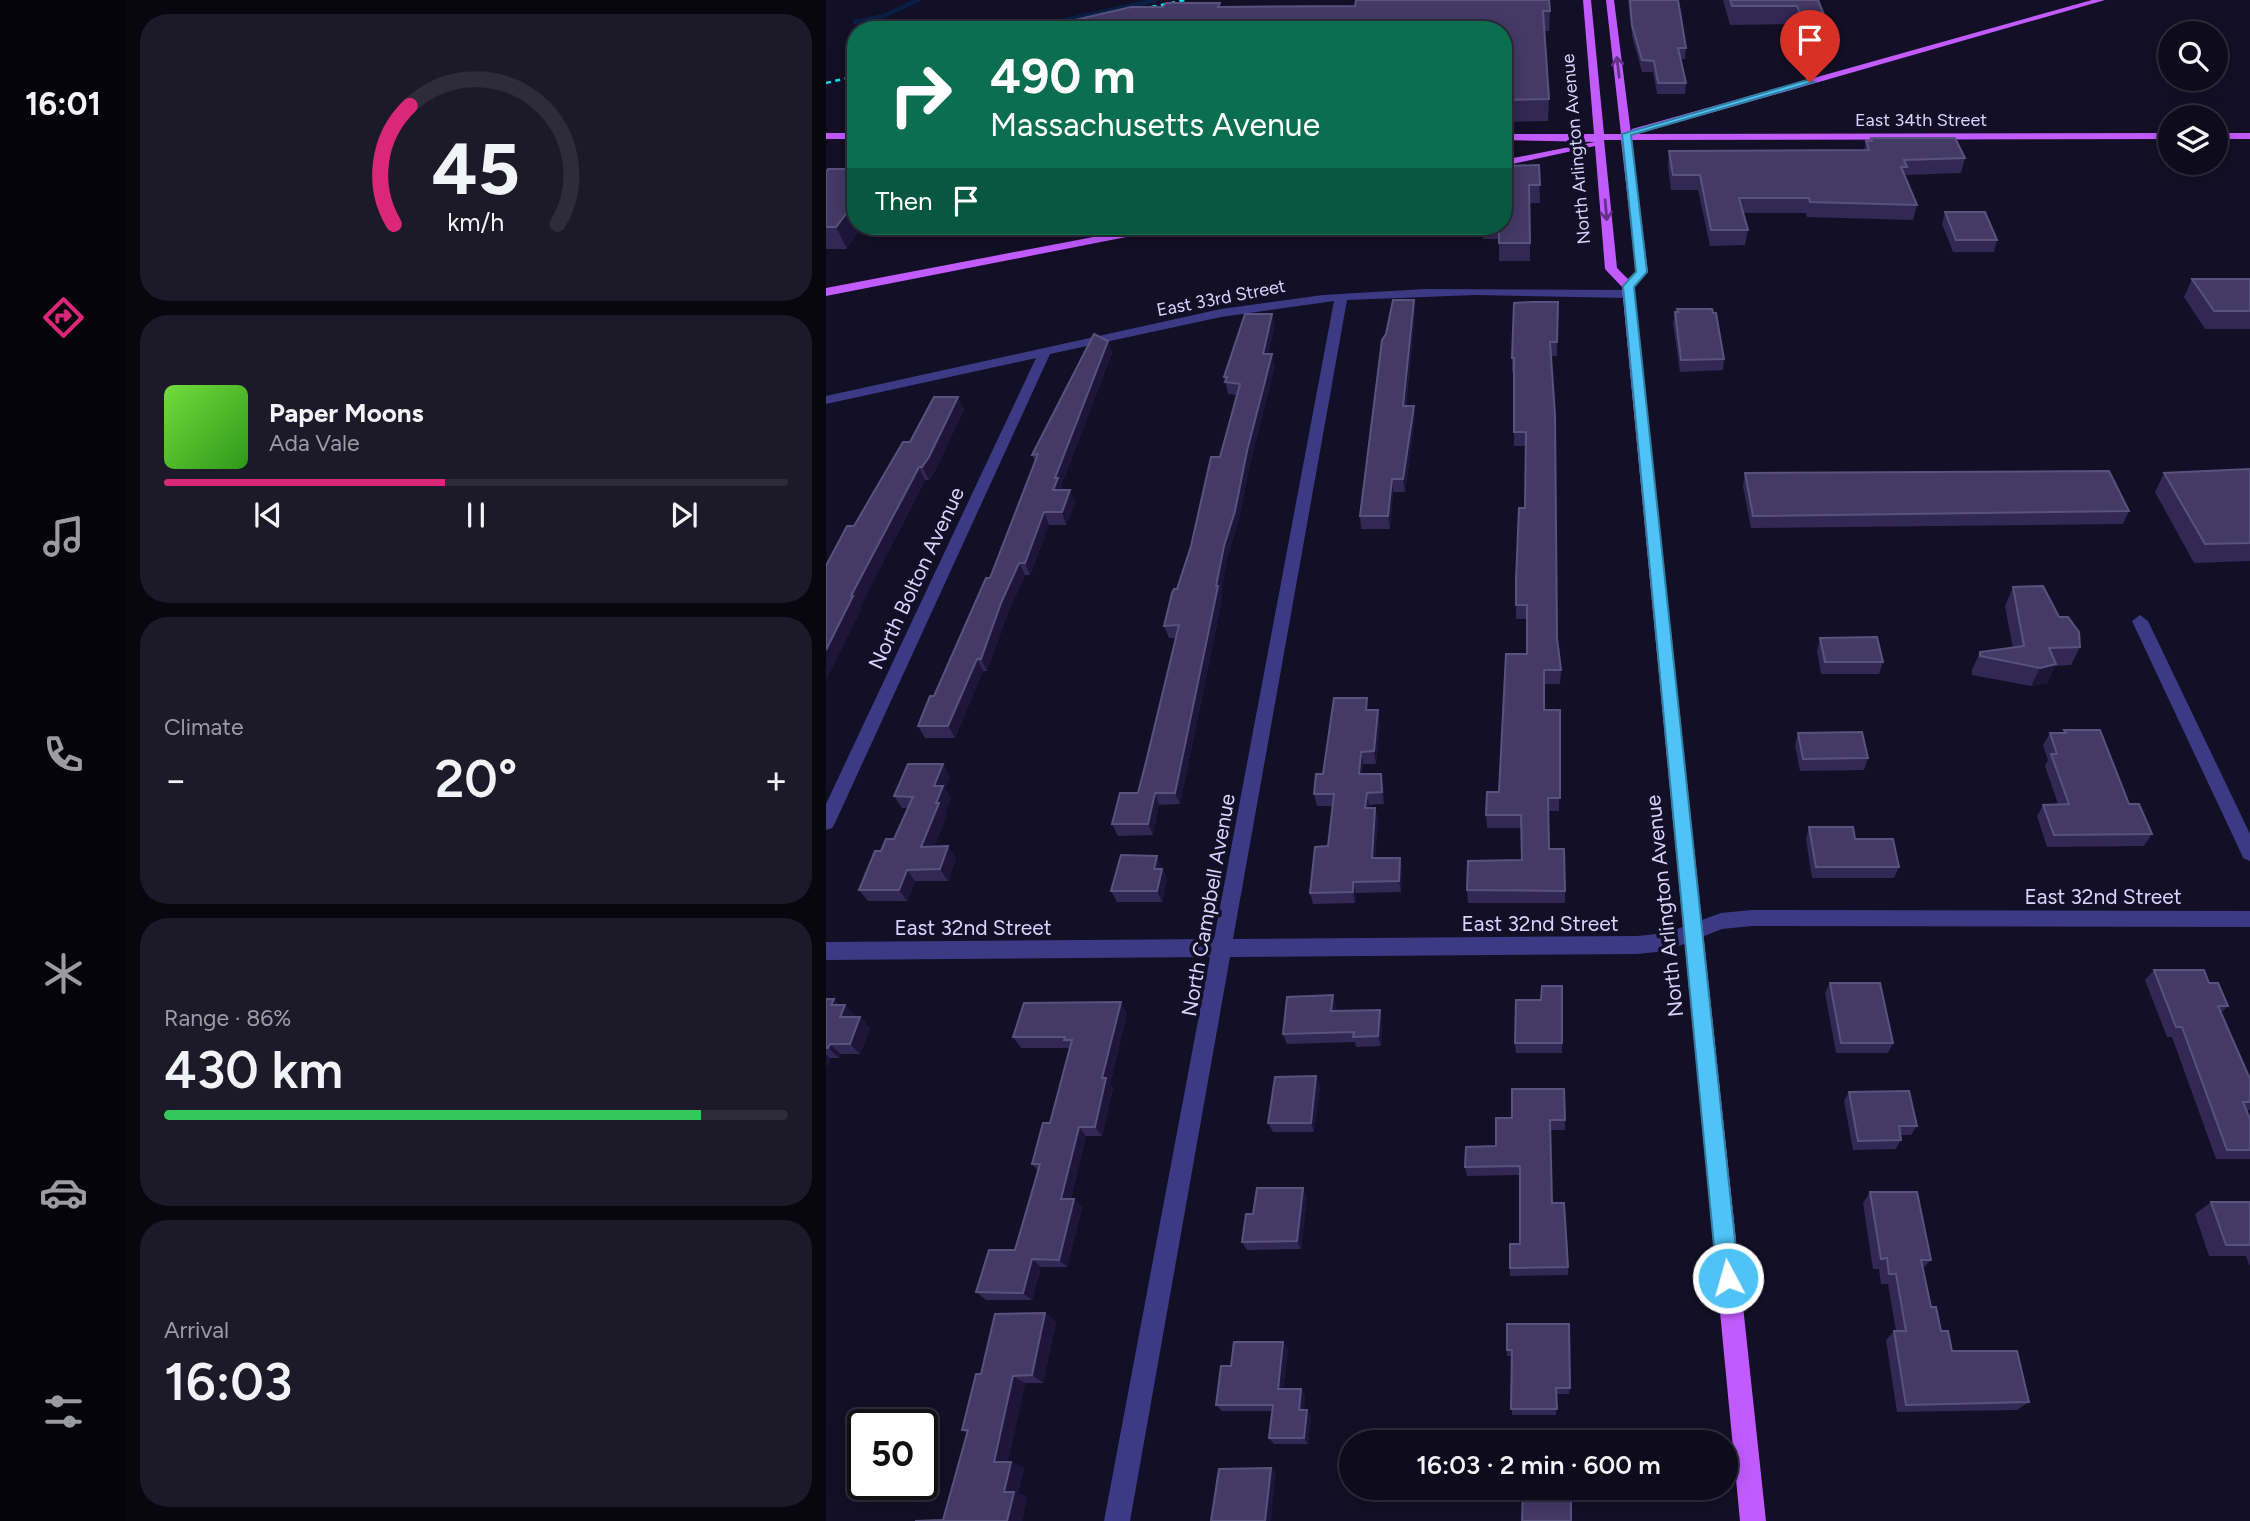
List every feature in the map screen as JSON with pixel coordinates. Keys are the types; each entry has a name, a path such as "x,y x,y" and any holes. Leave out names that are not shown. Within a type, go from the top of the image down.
{"main road":[{"name":"North Arlington Avenue","path":"1587,0 1611,268 1629,290 1753,1521"},
{"name":"North Arlington Avenue","path":"1610,0 1642,272 1629,290"},
{"path":"1627,136 2101,0"},
{"path":"826,136 847,136"},
{"name":"East 34th Street","path":"1600,140 1627,136 2158,136"},
{"path":"2228,136 2250,136"},
{"path":"1512,137 1600,140"},
{"path":"1512,161 1600,140"},
{"path":"826,292 1120,235"}],"street":[{"name":"East 33rd Street","path":"826,400 1261,306 1472,289 1629,290"},
{"name":"North Campbell Avenue","path":"1117,1521 1341,298"},
{"name":"North Bolton Avenue","path":"826,823 1045,352"},
{"path":"2140,621 2250,853"},
{"name":"East 32nd Street","path":"826,950 1637,945 1666,942 1721,921 1752,918 2250,919"}],"building":[{"path":"1356,0 1549,0 1550,11 1543,11 1549,99 1512,100 1512,21 1071,21 1131,7 1163,7 1166,3 1220,3 1218,7 1355,6"},
{"path":"1630,0 1678,0 1686,48 1678,48 1686,83 1658,83 1654,61 1642,60 1632,25"},
{"path":"1730,0 1818,0 1830,29 1806,29 1797,6 1732,6"},
{"path":"1871,138 1955,138 1965,158 1904,160 1907,167 1901,167 1917,205 1810,202 1809,198 1739,198 1748,230 1711,230 1700,175 1673,175 1669,151 1869,150 1866,141 1872,141"},
{"path":"1539,165 1540,185 1529,185 1530,243 1499,243 1499,235 1512,235 1512,166"},
{"path":"828,169 847,169 847,213 836,227 826,227"},
{"path":"1945,212 1985,212 1997,240 1956,240"},
{"path":"2192,279 2250,279 2250,311 2214,311"},
{"path":"1393,300 1414,300 1403,406 1414,406 1403,479 1392,479 1388,516 1360,516 1382,340 1386,334"},
{"path":"1558,302 1557,342 1550,342 1555,415 1557,638 1561,670 1544,670 1544,710 1560,710 1560,798 1548,798 1549,849 1564,849 1565,891 1467,890 1468,861 1522,860 1521,815 1486,815 1487,792 1499,792 1506,654 1527,654 1527,605 1516,605 1519,508 1525,508 1526,432 1514,432 1512,358 1514,303"},
{"path":"1677,309 1712,309 1713,313 1716,313 1724,359 1681,360 1675,312 1678,312"},
{"path":"1245,314 1272,314 1263,354 1272,354 1235,511 1224,546 1175,793 1155,793 1148,824 1112,824 1120,793 1138,793 1179,625 1164,626 1172,593 1177,589 1191,546 1211,457 1220,457 1240,384 1225,382 1227,377 1224,377"},
{"path":"1094,334 1108,341 1055,478 1058,478 1053,490 1070,490 1062,512 1044,512 1025,563 1019,563 981,659 977,659 948,726 918,726 986,578 990,578 1038,454 1032,455"},
{"path":"934,397 958,397 929,457 922,467 919,467 851,596 826,650 826,566 847,526 854,526 903,442 910,442"},
{"path":"2250,469 2250,543 2205,544 2164,473"},
{"path":"2109,471 2129,511 1753,516 1745,473"},
{"path":"2043,586 2059,617 2068,617 2079,632 2080,647 2049,648 2056,664 2040,668 1980,656 1980,652 2024,646 2013,587"},
{"path":"1877,637 1883,662 1825,662 1820,638"},
{"path":"1334,698 1367,698 1366,710 1378,710 1374,751 1361,752 1359,774 1381,774 1382,792 1367,793 1365,808 1375,808 1372,858 1400,858 1399,881 1353,882 1353,892 1310,893 1315,847 1328,846 1334,794 1314,794 1316,774 1323,774"},
{"path":"2064,730 2100,730 2129,804 2139,804 2152,834 2054,835 2043,805 2069,804 2051,754 2057,754 2050,733 2066,733"},
{"path":"1862,732 1868,758 1803,759 1798,733"},
{"path":"908,764 943,764 934,786 943,786 936,803 939,803 921,847 948,846 940,869 907,870 899,890 859,890 875,851 881,851 886,839 894,839 913,797 894,796"},
{"path":"1809,827 1853,827 1855,839 1893,839 1899,867 1816,867"},
{"path":"1121,855 1157,856 1154,869 1162,869 1157,891 1111,891"},
{"path":"2154,970 2204,970 2209,983 2218,983 2228,1006 2218,1006 2250,1079 2250,1102 2243,1102 2250,1119 2250,1150 2227,1150 2182,1027 2176,1027"},
{"path":"1830,983 1880,983 1893,1043 1841,1043"},
{"path":"1542,986 1562,986 1562,1043 1515,1043 1516,1000 1541,1000"},
{"path":"1333,995 1331,1011 1380,1010 1378,1036 1353,1037 1354,1032 1283,1034 1287,997"},
{"path":"826,999 834,999 831,1005 845,1005 840,1017 860,1017 850,1044 830,1044 826,1048"},
{"path":"1121,1002 1102,1078 1106,1078 1095,1127 1079,1127 1061,1199 1074,1199 1059,1260 1032,1259 1023,1293 976,1292 989,1250 1015,1250 1040,1164 1032,1164 1043,1123 1050,1123 1072,1040 1064,1040 1065,1037 1013,1037 1024,1003"},
{"path":"1316,1076 1311,1123 1268,1123 1275,1077"},
{"path":"1512,1089 1564,1089 1565,1120 1550,1120 1552,1203 1564,1203 1568,1267 1510,1268 1510,1244 1520,1244 1520,1166 1465,1167 1466,1147 1496,1146 1496,1118 1512,1118"},
{"path":"1909,1091 1917,1126 1899,1126 1901,1140 1858,1141 1849,1092"},
{"path":"1257,1188 1303,1188 1297,1241 1242,1242 1246,1214 1253,1214"},
{"path":"1870,1192 1917,1192 1931,1260 1921,1260 1931,1307 1936,1307 1941,1331 1948,1331 1952,1351 2017,1351 2029,1402 1906,1405 1894,1331 1906,1331 1896,1274 1889,1274 1887,1258 1881,1259"},
{"path":"2211,1202 2250,1202 2250,1245 2226,1245"},
{"path":"1045,1313 1032,1375 1013,1376 994,1462 1011,1462 1004,1492 1014,1492 1007,1521 915,1521 943,1520 968,1430 962,1430 976,1374 981,1374 995,1314"},
{"path":"1507,1324 1569,1324 1570,1388 1556,1388 1557,1409 1511,1409 1512,1350 1507,1350"},
{"path":"1234,1342 1283,1342 1278,1389 1301,1389 1299,1410 1307,1410 1304,1438 1269,1438 1273,1405 1216,1405 1221,1366 1231,1366"},
{"path":"1271,1468 1265,1521 1211,1521 1219,1469"},
{"path":"1523,1500 1571,1500 1571,1521 1522,1521"}],"waterway":[{"path":"860,21 884,16 918,0"},
{"path":"1062,21 1156,0"}],"railway":[{"path":"1133,11 1185,0"},
{"path":"826,83 847,78"}],"route":[{"path":"1728,1278 1628,286 1642,272 1626,134 1810,82"}]}
